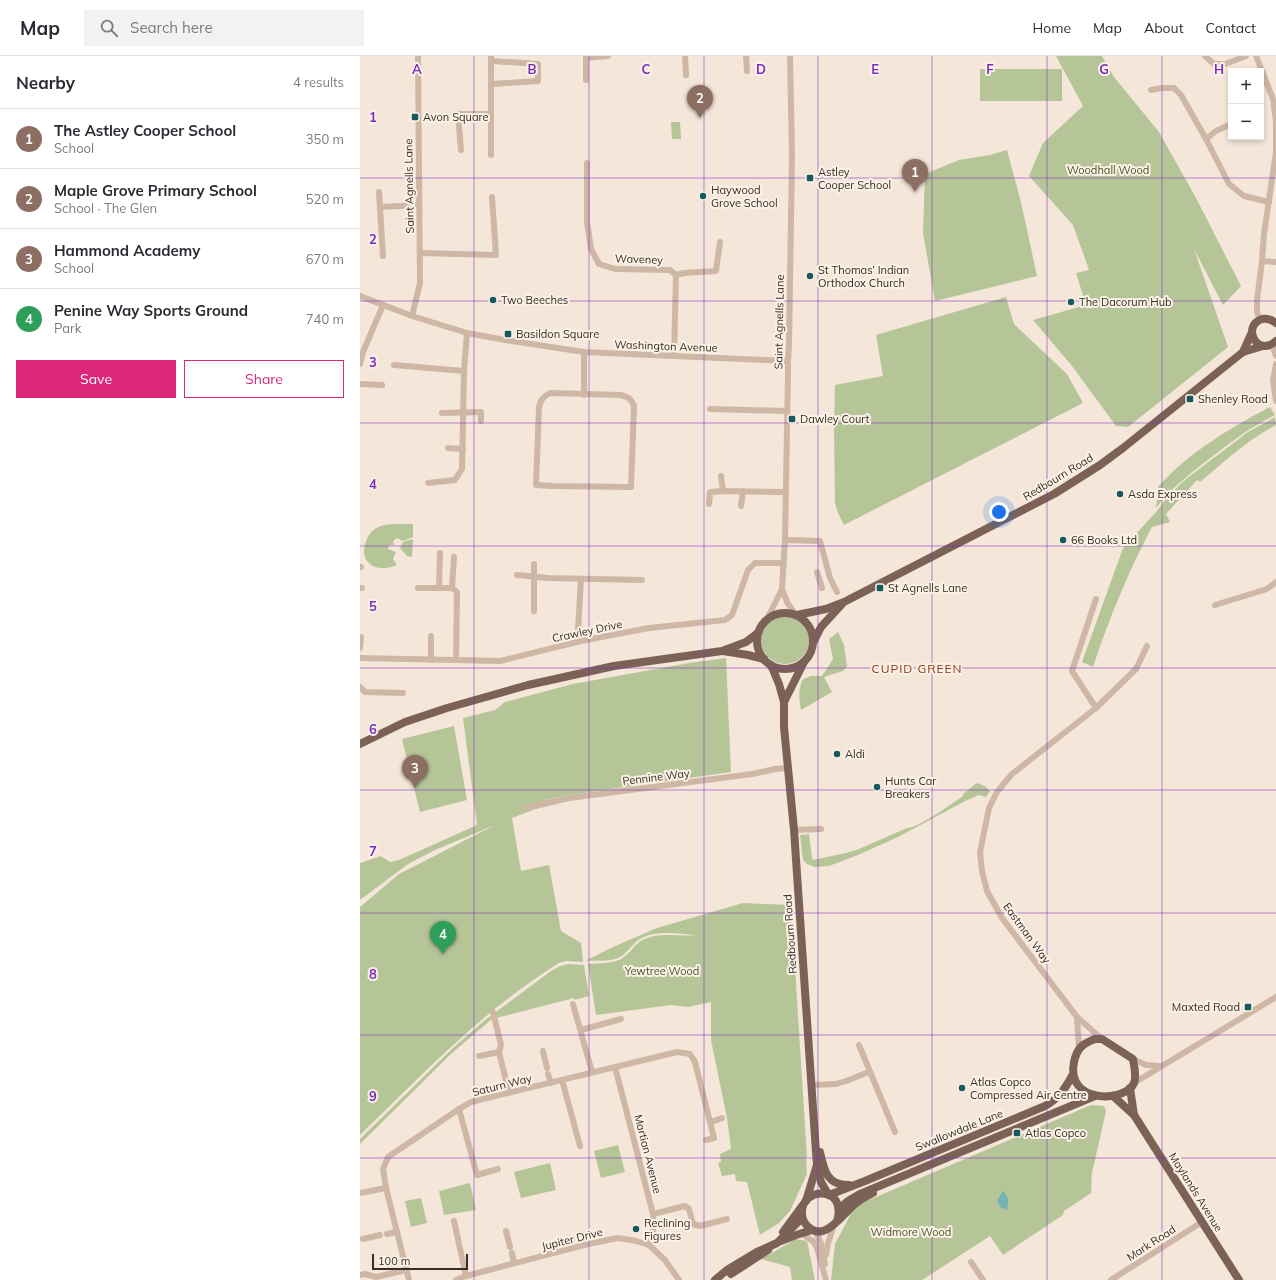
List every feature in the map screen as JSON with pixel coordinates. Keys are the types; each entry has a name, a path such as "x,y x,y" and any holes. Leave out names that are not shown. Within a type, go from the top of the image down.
{"main road":[{"path":"1260,320 1274,320"},
{"name":"Redbourn Road","path":"1243,352 1254,325 1260,320"},
{"path":"1252,332 1254,340 1262,346"},
{"name":"Redbourn Road","path":"796,615 826,609 844,602 1061,490 1123,448 1243,352 1274,343"},
{"name":"Redbourn Road","path":"814,641 821,627 844,602"},
{"path":"781,613 796,615 807,623 813,634 814,641 809,656 804,662 788,669 779,668 771,665 760,655 757,644 758,633 763,623 767,619 773,615 781,613"},
{"path":"360,744 405,722 528,685 614,666 722,651 746,642 758,633"},
{"path":"722,651 764,659"},
{"name":"Redbourn Road","path":"784,702 804,662"},
{"name":"Redbourn Road","path":"771,665 779,684 784,702 784,726 794,830 817,1165 821,1182 828,1194"},
{"path":"1102,1039 1133,1059 1135,1071 1132,1085 1123,1093 1113,1096 1094,1096 1080,1089 1072,1076 1074,1061 1079,1048 1089,1042 1102,1039"},
{"name":"Swallowdale Lane","path":"828,1194 865,1181 1045,1106 1053,1102 1063,1091 1072,1076"},
{"name":"Maylands Avenue","path":"1132,1085 1134,1115"},
{"name":"Swallowdale Lane","path":"838,1209 853,1197 1094,1096"},
{"name":"Maylands Avenue","path":"1113,1096 1134,1115 1239,1280"},
{"name":"Swallowdale Lane","path":"814,1120 825,1172 829,1178 836,1183 846,1185 865,1181"},
{"name":"Redbourn Road","path":"805,1202 817,1165"},
{"name":"Swallowdale Lane","path":"835,1222 860,1200 913,1172"},
{"path":"715,1280 727,1270 757,1252 801,1233 813,1230 825,1230 835,1222 838,1209 835,1199 824,1193 816,1194 805,1202 777,1243"},
{"path":"805,1202 801,1212 802,1218 805,1224 813,1230"},
{"path":"720,1280 756,1259 777,1243 802,1218"}],"street":[{"name":"Saint Agnells Lane","path":"412,316 420,283 418,56"},
{"path":"586,80 586,57 608,56"},
{"path":"685,56 686,75"},
{"path":"746,56 747,71"},
{"name":"Saint Agnells Lane","path":"790,56 792,156 790,346 788,361 785,540 782,589 787,602 796,615"},
{"path":"1205,56 1214,64 1225,64 1246,56"},
{"path":"1256,56 1273,99 1276,121 1276,152 1264,234 1257,300 1257,312 1260,320"},
{"path":"491,155 492,58 538,64 538,81 492,84"},
{"path":"1151,90 1174,88 1181,95 1229,184 1244,196 1269,202"},
{"path":"461,150 458,114 491,114"},
{"path":"1206,139 1216,131 1228,125"},
{"name":"Waveney","path":"587,163 587,222 591,249 599,264 615,269 670,270 676,275 674,356"},
{"path":"379,192 383,256"},
{"path":"420,253 496,255 492,198"},
{"path":"380,207 419,205"},
{"path":"676,275 716,271 720,242"},
{"path":"1262,261 1276,262"},
{"name":"Washington Avenue","path":"360,296 412,316 467,333 584,352 788,361"},
{"path":"360,364 362,352 383,305"},
{"path":"428,482 455,480 462,469 464,371 467,333"},
{"path":"1274,343 1276,356"},
{"path":"584,352 584,395"},
{"path":"1276,364 1273,380 1276,401"},
{"path":"394,365 464,371"},
{"path":"360,384 382,386"},
{"path":"550,394 584,395 627,396 634,406 631,487 536,485 540,400 550,394"},
{"path":"710,409 787,412"},
{"path":"442,413 481,412 481,421"},
{"path":"448,448 463,449"},
{"path":"721,476 723,491"},
{"path":"741,506 743,491"},
{"path":"709,504 710,492 786,492"},
{"path":"785,540 820,541 830,578 837,592"},
{"path":"439,588 440,553"},
{"path":"452,588 454,557"},
{"name":"Crawley Drive","path":"360,658 500,661 581,641 649,628 725,620 732,615 748,570 755,563 783,563"},
{"path":"534,564 534,611"},
{"path":"817,572 822,588"},
{"path":"517,575 581,579 642,580"},
{"path":"819,580 830,578"},
{"path":"581,579 578,631 581,641"},
{"path":"1215,605 1267,589 1276,582"},
{"path":"418,588 452,588 457,592 456,660"},
{"name":"Saint Agnells Lane","path":"767,619 782,589"},
{"path":"1096,599 1072,671 1096,708"},
{"path":"431,636 431,660"},
{"path":"360,648 361,637"},
{"name":"Eastman Way","path":"1102,1039 1077,1017 1002,918 987,891 982,871 980,852 989,808 997,792 1012,774 1096,708 1136,669 1147,646"},
{"path":"360,687 365,692 403,693"},
{"name":"Pennine Way","path":"527,808 569,798 788,768"},
{"path":"794,830 821,829"},
{"path":"1132,1085 1160,1066 1276,997"},
{"path":"573,1004 592,1072"},
{"path":"493,1012 501,1045 499,1052 509,1093"},
{"path":"1077,1017 1079,1048"},
{"path":"580,1030 621,1019"},
{"path":"859,1046 895,1132"},
{"path":"543,1051 551,1083"},
{"path":"479,1056 499,1052"},
{"name":"Saturn Way","path":"409,1280 386,1188 383,1169 388,1157 471,1102 677,1052 690,1054 695,1062 714,1138 706,1140"},
{"path":"1133,1059 1146,1065 1160,1066"},
{"name":"Martian Avenue","path":"615,1067 653,1214 653,1235 649,1245"},
{"path":"812,1085 836,1084 869,1072"},
{"path":"562,1080 580,1146"},
{"path":"459,1109 477,1175 498,1169"},
{"path":"711,1122 722,1118"},
{"path":"360,1194 386,1188"},
{"path":"653,1214 685,1206 689,1208 693,1224 700,1226 727,1219"},
{"path":"454,1221 466,1276"},
{"path":"825,1264 828,1243 835,1222"},
{"name":"Mark Road","path":"1112,1280 1202,1222"},
{"path":"813,1230 821,1243 826,1280"},
{"path":"506,1231 514,1264"},
{"path":"363,1239 397,1232"},
{"path":"801,1233 814,1242 826,1280"},
{"name":"Jupiter Drive","path":"456,1280 466,1276 588,1244 618,1238 649,1245 665,1260 679,1280"},
{"path":"971,1262 982,1280"},
{"path":"360,1275 365,1274 376,1277 406,1270"}],"green space":[{"name":"Woodhall Wood","path":"1056,56 1102,56 1114,77 1159,132 1196,198 1241,286 1223,305 1194,249 1228,347 1128,427 1116,426 1072,366 1033,320 1086,305 1076,273 1089,270 1073,225 1029,176 1043,143 1083,106"},
{"path":"980,69 1062,69 1062,101 980,101"},
{"path":"671,122 680,122 681,139 672,139"},
{"path":"1007,150 1021,202 1037,276 935,301 923,233 925,174 959,160 990,155"},
{"path":"1006,297 1014,324 1067,374 1083,403 844,525 835,503 835,385 883,376 876,335"},
{"path":"1270,407 1275,415 1243,434 1197,468 1162,500 1156,508 1158,487 1183,463 1210,442"},
{"path":"1275,417 1276,425 1246,444 1200,482 1197,480 1166,514 1170,522 1152,527 1120,596 1093,667 1082,662 1123,548 1156,512 1169,495 1186,479 1248,432"},
{"path":"396,524 413,524 413,537 403,541 397,538 393,541 394,545 389,545 388,549 396,552 393,559 397,565 379,568 370,564 365,557 364,552 364,547 368,537 378,527"},
{"path":"413,539 412,557 407,556 400,548 403,542"},
{"path":"780,616 790,616 802,623 809,635 809,645 802,657 790,664 780,664 772,660 765,653 761,645 761,635 765,627 772,620"},
{"path":"838,632 844,645 847,666 843,671 824,677 832,692 801,710 799,694 803,679 811,676 822,676 833,659 829,639"},
{"path":"726,658 731,772 569,795 545,800 546,805 512,818 521,871 549,865 561,931 581,943 583,962 566,961 559,963 531,981 505,1001 479,1022 431,1066 360,1135 360,907 399,874 495,825 435,850 408,864 360,900 360,863 381,856 390,862 399,860 477,825 463,718 495,710 505,702 573,684 689,663"},
{"path":"454,726 467,800 420,812 402,739"},
{"path":"977,783 985,786 990,791 986,797 979,795 967,800 898,837 858,855 829,866 815,867 807,864 803,860 800,835 809,834 813,860 846,853 919,824 963,796 963,794"},
{"name":"Yewtree Wood","path":"743,903 791,905 807,1157 807,1174 790,1211 779,1223 760,1235 747,1182 736,1181 735,1174 722,1176 718,1163 721,1162 720,1154 731,1149 727,1118 711,1040 711,1002 688,1007 671,1005 596,1015 588,964 617,961 625,957 639,942 653,936 696,935 669,933 650,935 638,940 617,958 612,960 587,961 613,947 657,928"},
{"path":"569,964 584,965 589,996 574,1000 574,998 492,1019 452,1053 360,1144 360,1139 453,1048 485,1020 551,971 560,966"},
{"name":"Widmore Wood","path":"1091,1105 1104,1106 1106,1111 1092,1173 1091,1193 1064,1211 1063,1215 1003,1255 990,1236 922,1280 831,1280 835,1244 855,1206"},
{"path":"618,1145 625,1172 601,1178 594,1151"},
{"path":"550,1163 556,1190 521,1198 514,1172"},
{"path":"470,1183 476,1210 444,1215 439,1191"},
{"path":"421,1198 427,1223 411,1227 405,1201"},
{"path":"796,1239 807,1241 815,1280 792,1280 790,1267 761,1259"}],"water":[{"path":"1003,1191 1008,1199 1007,1210 1000,1207 997,1201"}],"place":[{"name":"Avon Square","path":"415,117"},
{"name":"Maple Grove Primary School","path":"700,118"},
{"name":"Astley Cooper School","path":"810,178"},
{"name":"The Astley Cooper School","path":"915,192"},
{"name":"Haywood Grove School","path":"703,196"},
{"name":"St Thomas’ Indian Orthodox Church","path":"810,276"},
{"name":"Two Beeches","path":"493,300"},
{"name":"The Dacorum Hub","path":"1071,302"},
{"name":"Basildon Square","path":"508,334"},
{"name":"Shenley Road","path":"1190,399"},
{"name":"Dawley Court","path":"792,419"},
{"name":"Asda Express","path":"1120,494"},
{"name":"66 Books Ltd","path":"1063,540"},
{"name":"St Agnells Lane","path":"880,588"},
{"name":"Aldi","path":"837,754"},
{"name":"Hunts Car Breakers","path":"877,787"},
{"name":"Hammond Academy","path":"415,788"},
{"name":"Penine Way Sports Ground","path":"443,954"},
{"name":"Maxted Road","path":"1248,1007"},
{"name":"Atlas Copco Compressed Air Centre","path":"962,1088"},
{"name":"Atlas Copco","path":"1017,1133"},
{"name":"Reclining Figures","path":"636,1229"}],"district":[{"name":"CUPID GREEN","path":"917,668"}]}
